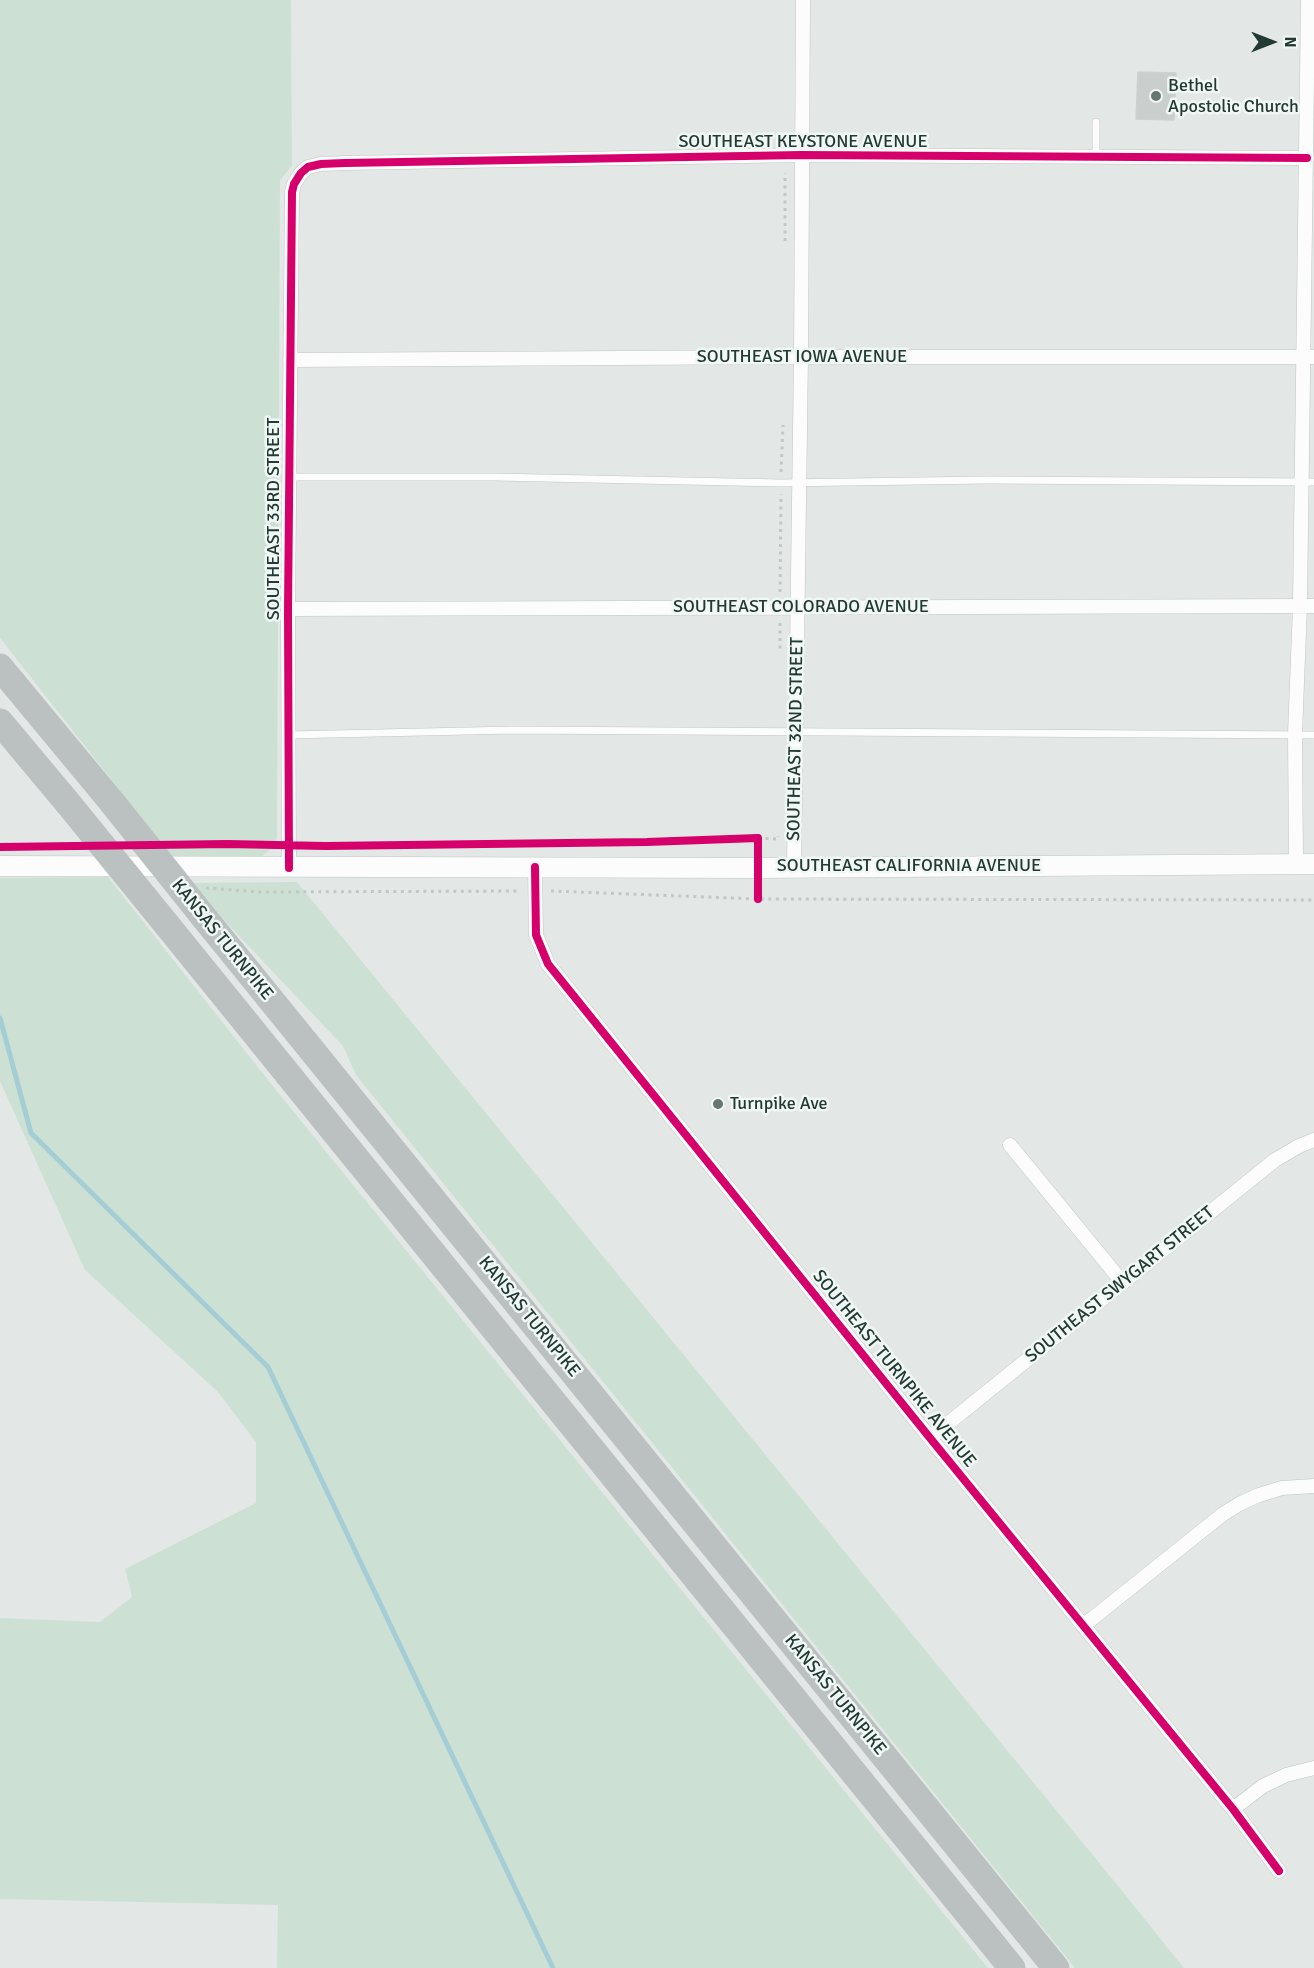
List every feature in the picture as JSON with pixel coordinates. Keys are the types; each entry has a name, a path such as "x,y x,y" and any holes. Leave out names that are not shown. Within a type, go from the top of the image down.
{"highway":[{"name":"KANSAS TURNPIKE","path":"0,667 1056,1968"},
{"name":"KANSAS TURNPIKE","path":"0,722 1012,1968"}],"main road":[{"name":"SOUTHEAST CALIFORNIA AVENUE","path":"7,866 758,868 1305,864"}],"street":[{"name":"SOUTHEAST 32ND STREET","path":"794,866 803,0"},
{"path":"1305,864 1295,735 1307,606 1308,0"},
{"name":"SOUTHEAST KEYSTONE AVENUE","path":"301,173 308,167 321,164 801,155 1307,158"},
{"name":"SOUTHEAST 33RD STREET","path":"289,867 288,609 292,192 301,173"},
{"name":"SOUTHEAST IOWA AVENUE","path":"290,360 1309,357"},
{"name":"SOUTHEAST COLORADO AVENUE","path":"288,609 1307,606"},
{"name":"SOUTHEAST TURNPIKE AVENUE","path":"535,867 536,935 548,964 1233,1809 1279,1871"},
{"name":"SOUTHEAST SWYGART STREET","path":"930,1438 1275,1160 1314,1140"},
{"path":"1010,1145 1123,1283"},
{"path":"1083,1626 1241,1503 1282,1488 1314,1486"},
{"path":"1233,1809 1263,1786 1286,1775 1314,1768"}],"lane":[{"path":"1096,122 1096,158"},
{"path":"289,477 495,477 781,483 987,480 1308,482"},
{"path":"288,735 513,730 1314,735"}],"path":[{"path":"785,243 786,156"},
{"path":"780,653 781,483 784,414"},
{"path":"758,899 758,868 754,838 778,838 779,828"},
{"path":"196,888 261,892 535,890 758,899 1314,900"}],"green space":[{"path":"0,0 291,0 292,166 280,180 277,838 271,849 262,856 171,856 0,638"},
{"path":"108,877 272,1085 988,1968 277,1968 278,1905 0,1899 0,1618 100,1622 132,1597 125,1569 256,1503 256,1442 218,1392 85,1270 0,1081 0,878"},
{"path":"297,882 1184,1968 1075,1968 356,1075 343,1046 224,920 194,883"}],"building":[{"name":"Bethel Apostolic Church","path":"1138,72 1176,73 1174,120 1136,119"}],"waterway":[{"path":"0,1018 31,1133 268,1367 553,1968"}],"cycle path":[{"path":"289,868 288,609 292,192 301,173 308,167 345,163 801,155 1307,158"},
{"path":"0,847 228,844 325,846 647,842 758,838 758,899"},
{"path":"535,867 536,935 548,964 1233,1809 1279,1871"}],"place":[{"name":"Bethel Apostolic Church","path":"1156,96"},
{"name":"Turnpike Ave","path":"718,1104"}]}
